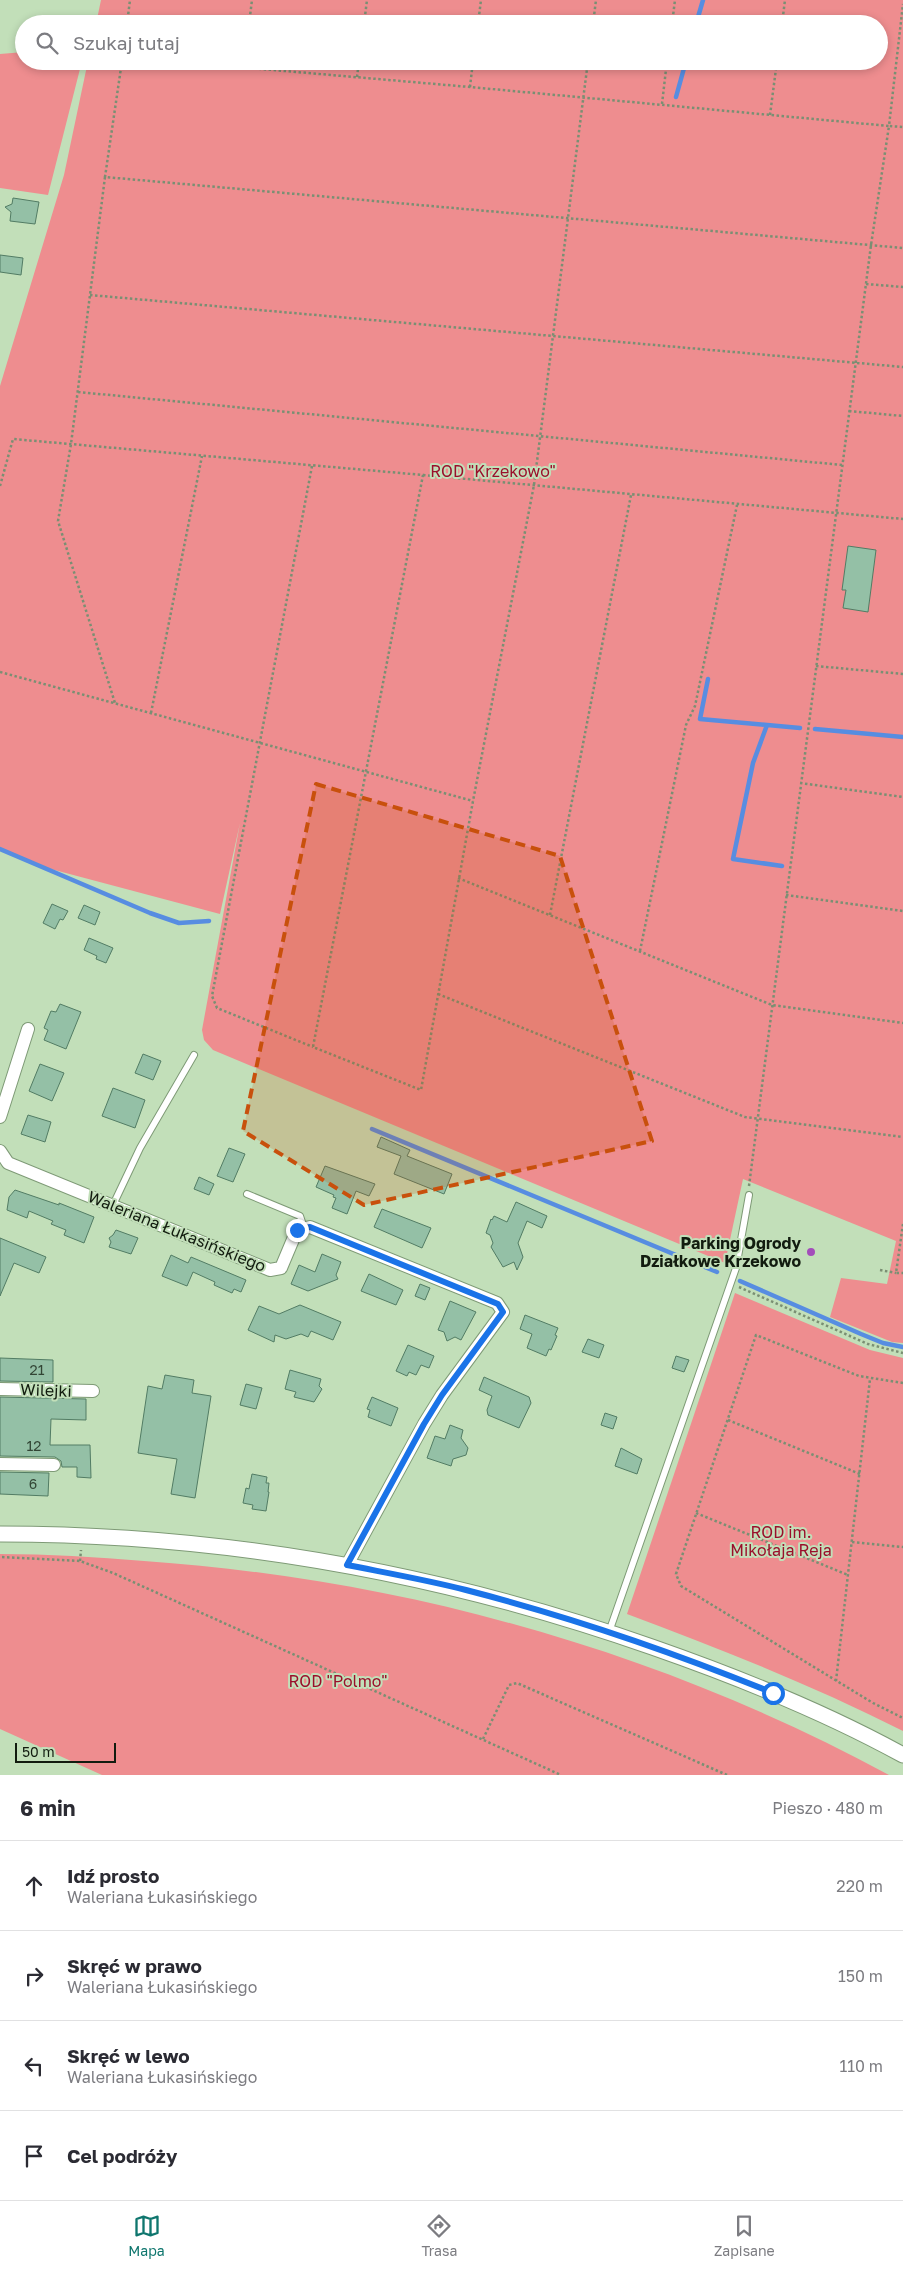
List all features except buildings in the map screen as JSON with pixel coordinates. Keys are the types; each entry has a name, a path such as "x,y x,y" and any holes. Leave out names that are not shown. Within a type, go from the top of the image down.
{"street":[{"path":"0,1117 28,1029"},
{"name":"Waleriana Łukasińskiego","path":"0,1151 8,1163 270,1270 281,1268 297,1230 304,1228"},
{"path":"304,1228 310,1227 498,1304 503,1312 429,1416 347,1565"},
{"name":"Wilejki","path":"0,1389 93,1392"},
{"path":"0,1464 54,1465"},
{"path":"0,1534 144,1539 277,1553 347,1565 466,1590 609,1632 701,1664 773,1693 852,1729 903,1755"}],"lane":[{"path":"113,1205 140,1148 194,1055"},
{"path":"247,1194 300,1216 304,1228"},
{"path":"609,1632 731,1283 740,1253 749,1195"}],"path":[{"path":"128,15 130,0"},
{"path":"250,15 252,0"},
{"path":"365,15 367,0"},
{"path":"479,15 481,0"},
{"path":"594,15 596,0"},
{"path":"673,15 675,0"},
{"path":"783,15 785,0"},
{"path":"749,1195 800,783 903,4"},
{"path":"114,704 58,521 71,444 121,70"},
{"path":"267,70 470,86 903,127"},
{"path":"358,78 359,70"},
{"path":"470,86 472,70"},
{"path":"312,465 212,996 217,1008 421,1090 458,878 534,485 566,219 587,70"},
{"path":"662,104 667,70"},
{"path":"770,115 776,70"},
{"path":"106,177 903,248"},
{"path":"866,284 903,287"},
{"path":"90,295 903,367"},
{"path":"78,392 842,465"},
{"path":"849,411 903,416"},
{"path":"0,486 13,439 903,519"},
{"path":"151,713 202,456"},
{"path":"313,1048 423,475"},
{"path":"550,915 631,494"},
{"path":"640,951 686,725 695,706 737,505"},
{"path":"816,666 903,674"},
{"path":"0,672 473,801"},
{"path":"800,783 903,797"},
{"path":"458,878 772,1005 903,1023"},
{"path":"786,895 903,910"},
{"path":"438,994 745,1117 903,1137"},
{"path":"896,1273 903,1224"},
{"path":"880,1270 903,1273"},
{"path":"731,1283 868,1344 903,1354"},
{"path":"903,1383 870,1379 756,1335 676,1574 681,1586 836,1681 903,1718"},
{"path":"836,1681 870,1379"},
{"path":"728,1420 860,1474"},
{"path":"696,1513 848,1575"},
{"path":"852,1542 903,1547"},
{"path":"80,1561 81,1556"},
{"path":"2,1557 57,1558 80,1561 113,1573 286,1649 561,1775"},
{"path":"483,1739 509,1685 517,1683 727,1775"}],"highlighted area":[{"path":"316,784 560,856 652,1141 364,1205 243,1131"}],"green space":[{"name":"ROD \"Krzekowo\"","path":"101,0 903,0 903,1343 892,1342 830,1317 841,1278 887,1284 896,1241 743,1179 725,1263 213,1050 204,1040 202,1030 240,823 220,914 47,868 0,849 0,386 64,175 86,70 888,70 888,15 98,15"},
{"path":"15,53 15,70 80,70 48,195 0,188 0,54"},
{"name":"ROD im. Mikołaja Reja","path":"735,1293 870,1350 903,1358 903,1731 767,1669 627,1614"},
{"name":"ROD \"Polmo\"","path":"0,1554 108,1558 241,1570 338,1585 434,1604 528,1628 621,1658 713,1692 802,1731 889,1775 102,1775 0,1729"}],"waterway":[{"path":"699,15 703,0"},
{"path":"676,97 684,70"},
{"path":"708,679 700,719 800,728"},
{"path":"767,725 753,763 733,859 782,866"},
{"path":"815,729 903,737"},
{"path":"0,849 150,913 179,923 209,921"},
{"path":"372,1129 717,1272"},
{"path":"740,1281 883,1343 903,1347"}],"place":[{"name":"Parking Ogrody Działkowe Krzekowo","path":"811,1252"}],"route":[{"path":"297,1230 310,1227 498,1304 503,1312 442,1395 424,1424 347,1565 446,1585 560,1616 728,1674 773,1693"}]}
